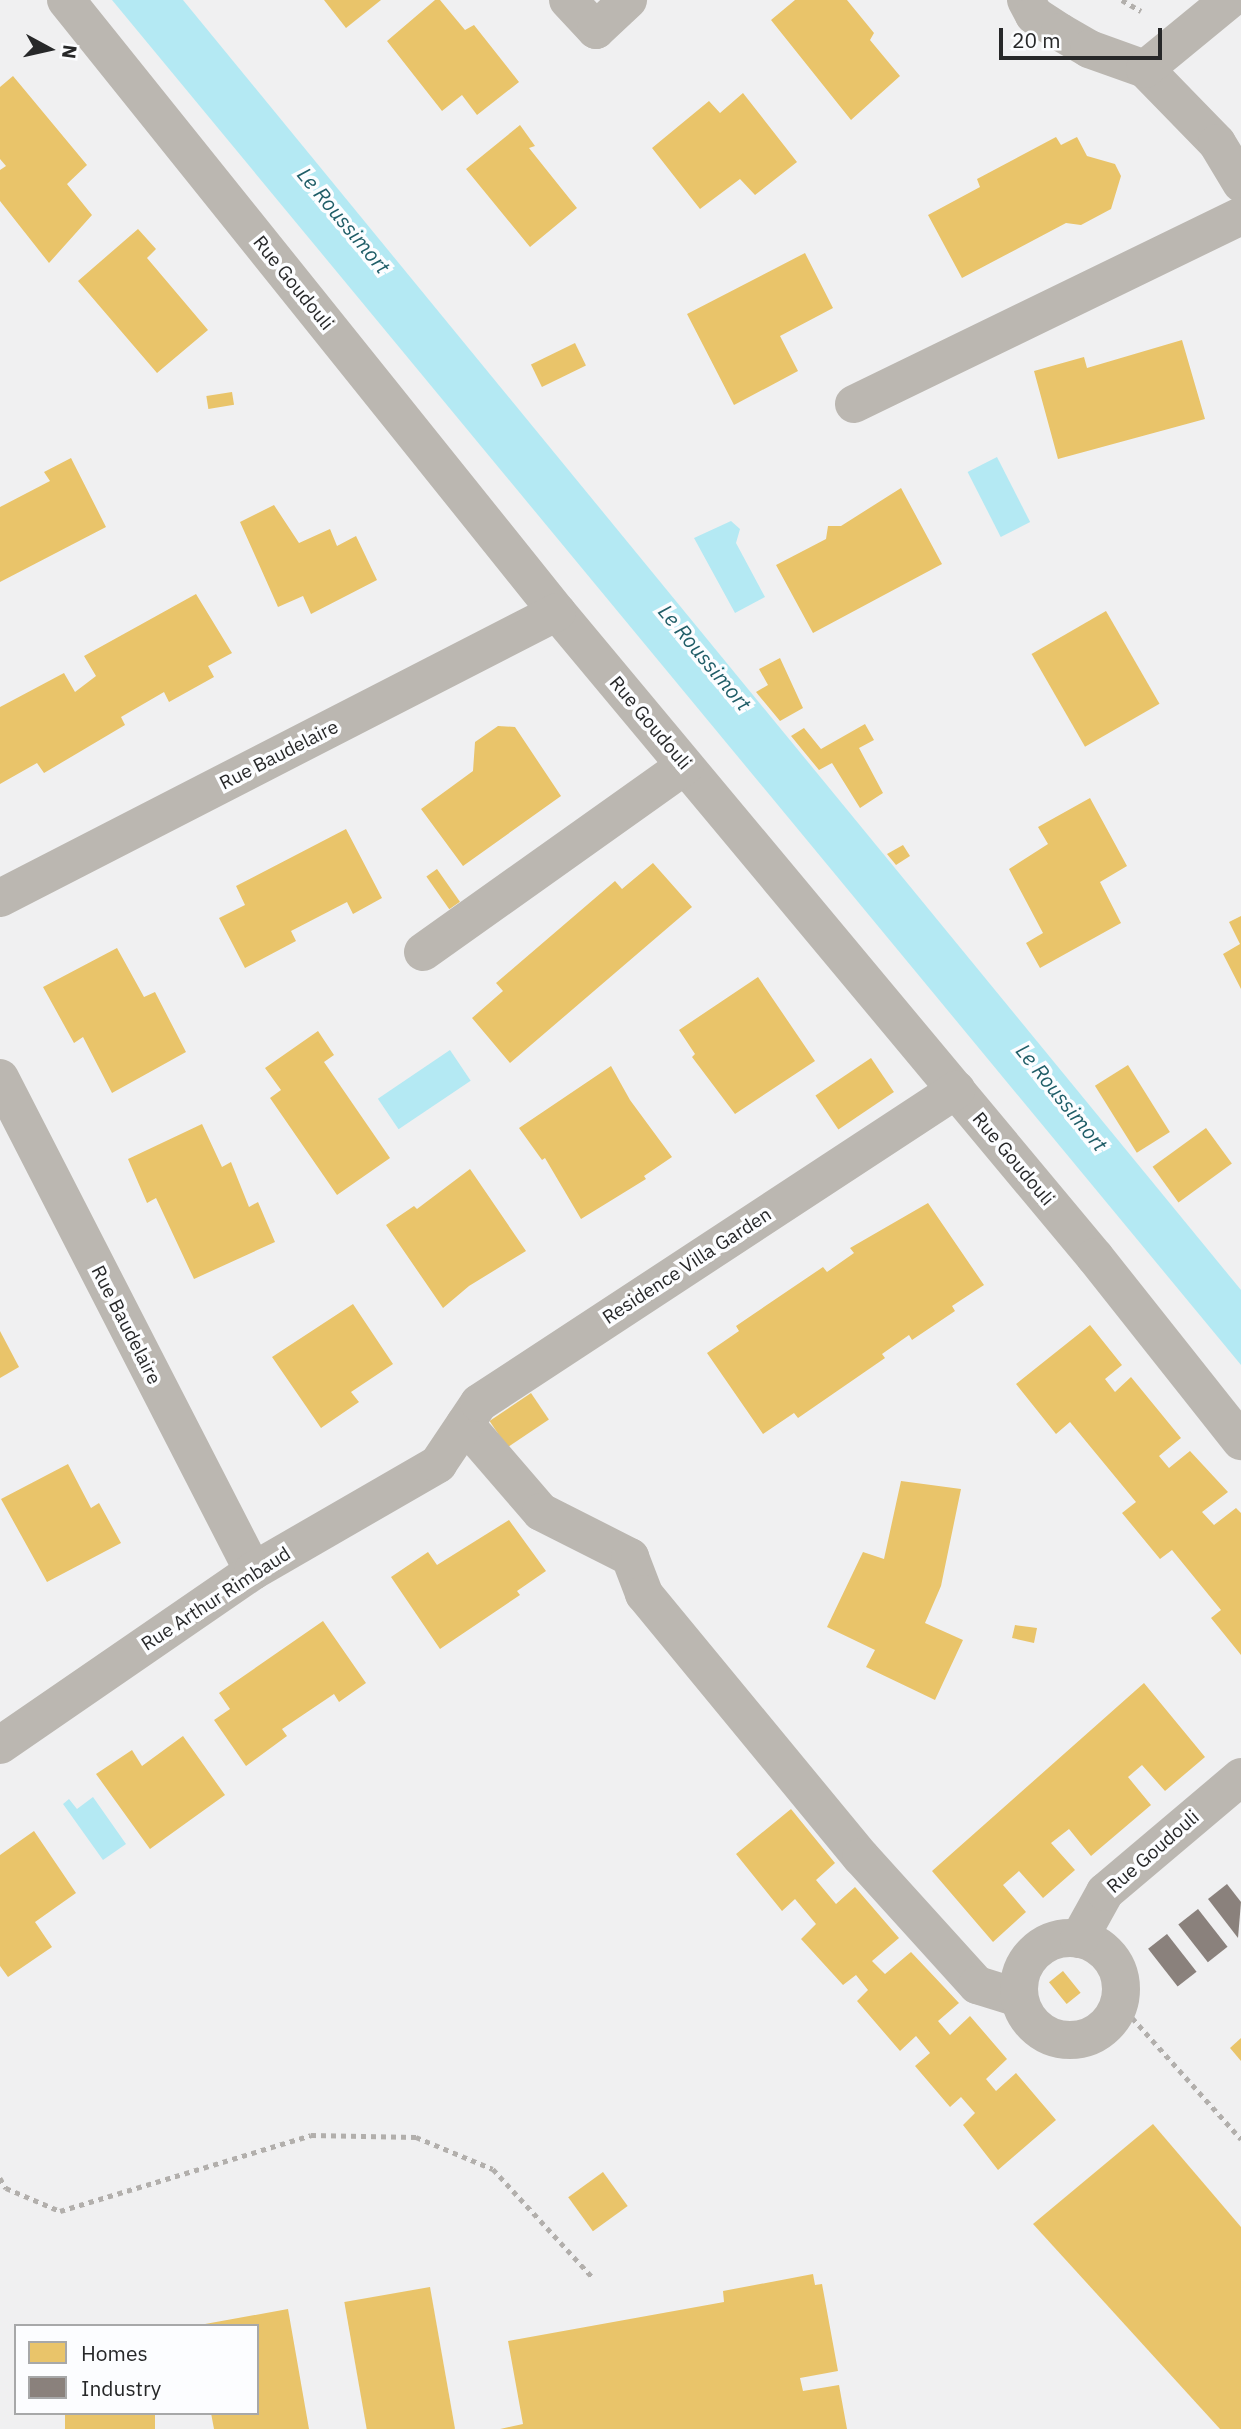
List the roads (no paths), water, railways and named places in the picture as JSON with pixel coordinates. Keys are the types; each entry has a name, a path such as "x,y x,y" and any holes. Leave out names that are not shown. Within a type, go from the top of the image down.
{"street":[{"name":"Rue Goudouli","path":"66,0 557,612 956,1090 1241,1441"},
{"path":"568,0 596,30 628,0"},
{"path":"1026,0 1034,15 1079,44 1144,69 1217,144 1241,183"},
{"path":"1144,69 1229,0"},
{"path":"854,404 1241,216"},
{"name":"Rue Baudelaire","path":"0,898 557,612"},
{"path":"423,952 685,766"},
{"name":"Rue Baudelaire","path":"0,1079 253,1571"},
{"name":"Residence Villa Garden","path":"438,1464 479,1403 956,1090"},
{"path":"465,1424 541,1512 630,1557 644,1594 861,1857 977,1984 1018,1998 1035,2027 1066,2041 1099,2032 1119,2003 1118,1969 1095,1943 1079,1938 1063,1938 1033,1953 1024,1966 1018,1998"},
{"name":"Rue Arthur Rimbaud","path":"0,1745 253,1571 438,1464"},
{"name":"Rue Goudouli","path":"1079,1938 1105,1892 1241,1777"}],"water":[{"name":"Le Roussimort","path":"112,0 183,0 1241,1290 1241,1365"},
{"path":"997,457 1030,522 1001,537 968,472"},
{"path":"731,521 740,529 736,543 765,597 735,613 694,538"},
{"path":"450,1050 471,1081 399,1129 378,1099"},
{"path":"93,1797 126,1844 103,1860 63,1804 69,1799 77,1809"}]}
